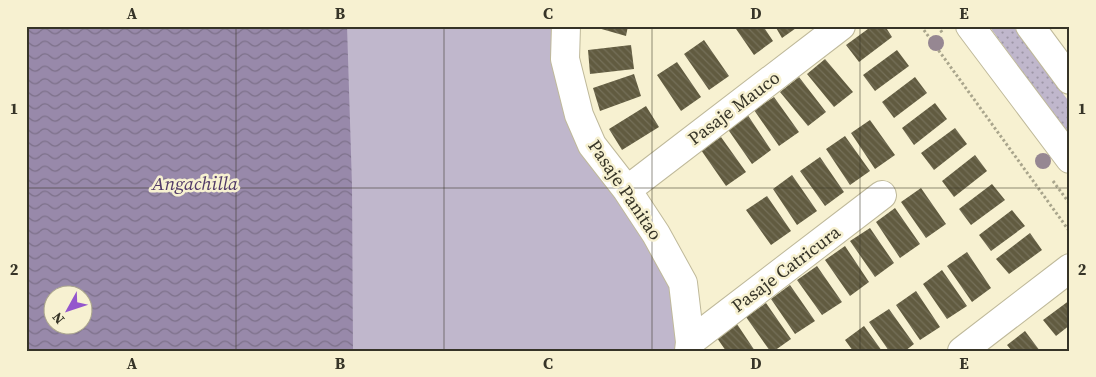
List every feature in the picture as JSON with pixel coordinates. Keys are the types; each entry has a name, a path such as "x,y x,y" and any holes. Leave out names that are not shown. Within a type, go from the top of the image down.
{"street":[{"name":"Pasaje Panitao","path":"566,26 565,58 579,115 592,145 627,190 656,234 683,283 690,346"},
{"name":"Pasaje Mauco","path":"627,190 842,26"},
{"path":"970,26 1070,159"},
{"path":"1030,26 1070,80"},
{"name":"Pasaje Catricura","path":"690,346 882,195"},
{"path":"962,351 1070,268"}],"path":[{"path":"921,26 1070,232"}],"shaded area":[{"path":"26,26 569,26 575,115 680,282 676,351 26,351"},
{"path":"989,26 1013,26 1070,103 1070,137"}],"water":[{"name":"Angachilla","path":"26,26 347,26 352,186 353,351 26,351"}],"building":[{"path":"591,26 628,26 626,36"},
{"path":"734,26 763,26 773,41 754,55"},
{"path":"775,26 799,26 782,38"},
{"path":"872,26 885,26 892,37 859,62 846,45"},
{"path":"704,40 729,76 709,90 684,54"},
{"path":"631,45 634,69 590,74 588,50"},
{"path":"897,50 909,66 875,91 863,75"},
{"path":"825,59 853,92 834,107 807,74"},
{"path":"677,62 701,97 681,111 657,75"},
{"path":"634,74 641,96 600,111 593,88"},
{"path":"799,77 826,112 808,126 780,92"},
{"path":"915,77 927,93 894,118 882,102"},
{"path":"774,97 799,132 779,146 754,110"},
{"path":"935,103 947,119 914,145 902,128"},
{"path":"646,106 659,127 622,150 609,129"},
{"path":"747,114 771,150 752,164 727,128"},
{"path":"870,120 895,155 875,169 851,133"},
{"path":"955,128 967,144 934,170 921,153"},
{"path":"845,136 870,171 850,185 826,149"},
{"path":"721,137 746,172 726,186 701,150"},
{"path":"975,155 987,171 954,197 942,181"},
{"path":"820,157 844,192 825,206 800,171"},
{"path":"792,175 817,211 797,225 773,189"},
{"path":"992,184 1005,200 971,225 959,209"},
{"path":"921,188 946,224 926,238 901,202"},
{"path":"767,196 791,231 771,245 746,210"},
{"path":"895,208 920,244 900,258 876,222"},
{"path":"1012,210 1025,226 991,251 979,235"},
{"path":"870,228 894,263 875,277 850,241"},
{"path":"1030,233 1042,250 1009,274 996,259"},
{"path":"845,246 869,282 850,296 825,260"},
{"path":"967,252 991,288 972,302 947,266"},
{"path":"817,266 842,302 822,315 797,280"},
{"path":"942,270 967,306 947,319 923,284"},
{"path":"790,285 815,321 795,334 771,299"},
{"path":"916,291 940,327 920,340 896,305"},
{"path":"1070,300 1070,325 1056,336 1043,320"},
{"path":"766,303 791,339 774,351 770,351 746,317"},
{"path":"889,309 914,344 905,351 889,351 869,322"},
{"path":"737,324 755,351 726,351 717,338"},
{"path":"864,326 882,351 853,351 845,340"},
{"path":"1025,331 1040,351 1012,351 1007,345"}]}
